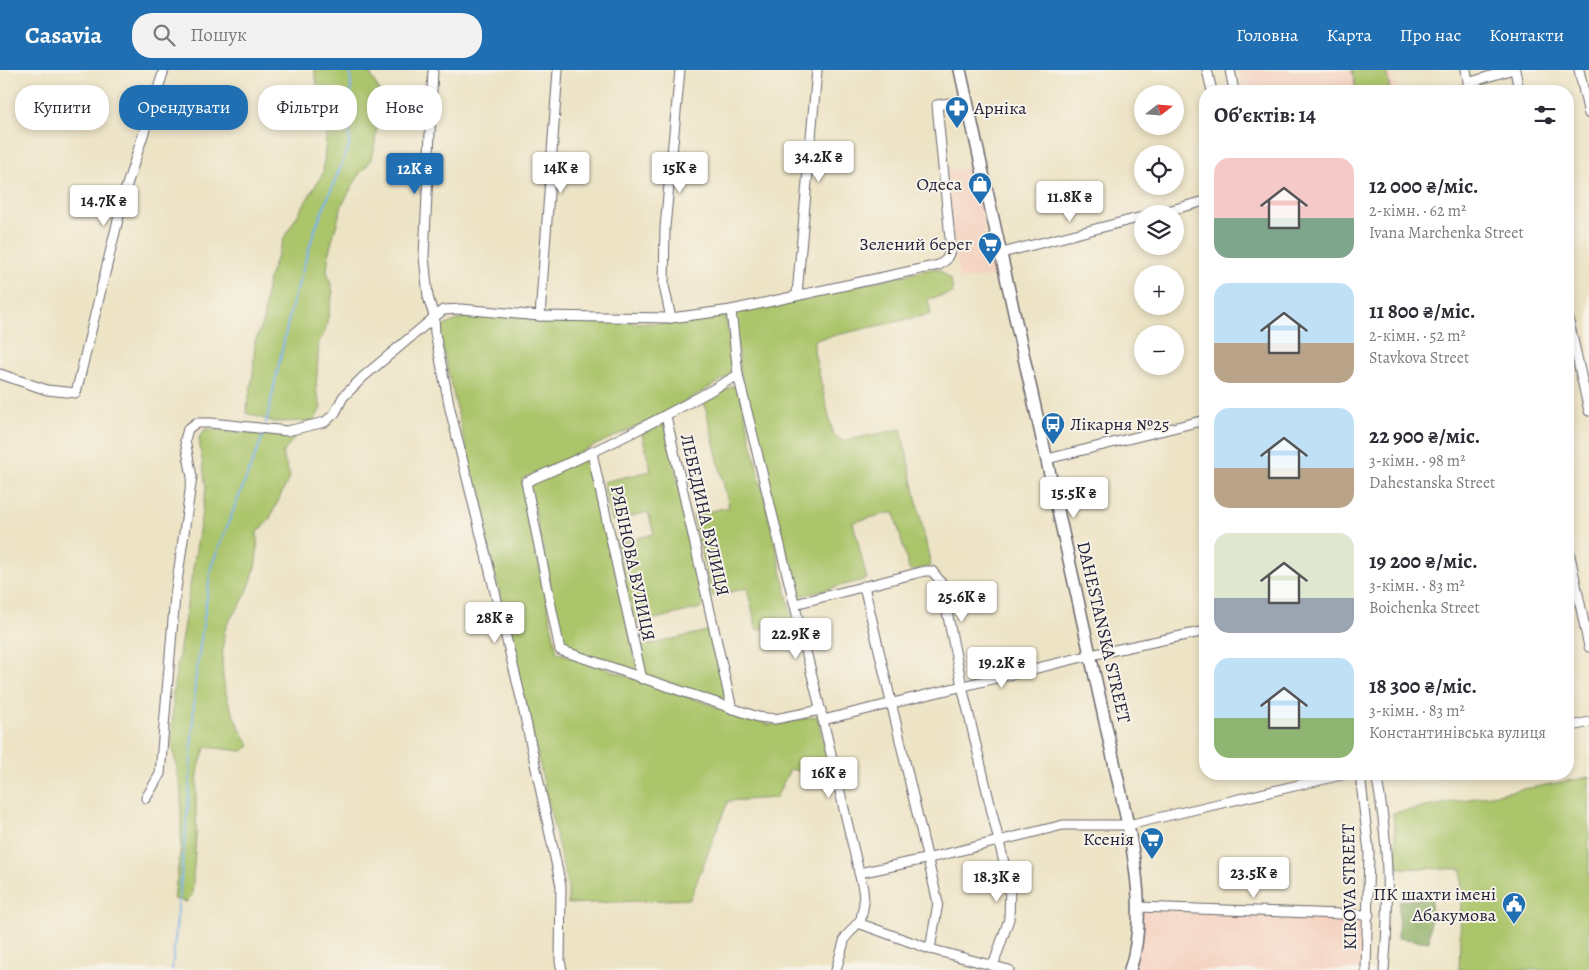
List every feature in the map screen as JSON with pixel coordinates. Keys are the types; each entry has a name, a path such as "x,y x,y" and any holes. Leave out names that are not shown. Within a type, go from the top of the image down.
{"street":[{"path":"0,374 47,390 76,393 125,191 164,70"},
{"path":"433,70 424,256 428,296 434,316 435,333 450,409 521,698 561,886 560,961 562,970"},
{"path":"540,316 558,70"},
{"path":"671,318 664,286 665,226 680,70"},
{"path":"797,294 817,70"},
{"name":"DAHESTANSKA STREET","path":"960,70 1134,854 1138,907 1137,938 1130,970"},
{"path":"1207,70 1211,85"},
{"path":"1230,70 1233,85"},
{"path":"1466,70 1469,85"},
{"path":"1474,85 1510,70"},
{"path":"1515,70 1518,85"},
{"path":"1579,70 1589,114"},
{"path":"146,798 160,774 175,596 192,477 185,440 188,429 196,423 211,423 287,431 325,422 335,413 343,398 363,377 443,310 461,309 540,316 671,318 731,310 797,294 939,265 946,260 951,250 937,105 967,100"},
{"path":"1184,207 1199,203"},
{"path":"1002,253 1134,219"},
{"path":"731,310 738,375 821,710 859,873 864,903 861,919 845,938 836,970"},
{"path":"1574,344 1589,411"},
{"path":"738,375 666,416 592,453 526,482 560,650 758,717 775,719 821,710"},
{"name":"ЛЕБЕДИНА ВУЛИЦЯ","path":"666,416 732,709"},
{"path":"1047,459 1199,421"},
{"name":"РЯБІНОВА ВУЛИЦЯ","path":"592,453 642,679"},
{"path":"795,604 925,571 932,571 941,582 962,686 1010,888 1008,918 993,966"},
{"path":"1574,578 1589,646"},
{"path":"864,586 891,704 930,858 938,903 930,949"},
{"path":"823,720 1091,655 1199,632"},
{"path":"1574,725 1589,722"},
{"path":"859,873 930,858 1063,825 1128,825 1320,780"},
{"name":"KIROVA STREET","path":"1361,780 1368,852 1366,970"},
{"name":"KIROVA STREET","path":"1377,780 1383,809 1387,851 1387,929 1384,970"},
{"path":"1138,907 1368,915"},
{"path":"858,923 930,949 1009,970"}],"shaded area":[{"path":"1239,70 1391,70 1394,85 1242,85"},
{"path":"973,168 994,276 959,280 946,170"},
{"path":"1140,911 1365,918 1362,970 1133,970"}],"green space":[{"path":"314,70 368,70 376,85 367,85 367,130 376,130 374,150 369,163 360,173 342,205 329,252 327,271 333,292 325,332 319,342 316,389 321,408 314,421 274,422 246,413 253,375 255,341 263,323 268,280 285,236 323,173 327,130 357,130 357,85 317,85"},
{"path":"1352,70 1386,70 1389,85 1355,85"},
{"path":"937,268 951,279 953,293 928,299 931,314 814,340 814,352 833,434 843,441 901,429 931,566 910,571 894,512 853,522 867,579 797,597 741,378 734,312"},
{"path":"470,315 670,324 726,316 734,373 665,413 522,479 557,652 770,725 817,716 830,769 812,774 790,769 776,798 728,801 690,899 568,904 568,887 438,328"},
{"path":"735,385 739,389 793,622 757,630 747,588 712,596 693,515 729,507 704,401"},
{"path":"665,422 705,604 701,608 634,624 617,543 654,534 648,512 612,521 603,482 651,471 642,434"},
{"path":"205,429 295,437 282,454 290,476 269,520 257,533 257,551 253,576 243,600 224,634 222,662 225,688 232,712 250,746 242,751 206,747 197,780 192,895 187,902 174,899 181,845 181,789 172,745 173,691 206,488 199,438"},
{"path":"590,457 639,676 564,649 529,483"},
{"path":"707,631 712,633 728,705 646,679 639,647"},
{"path":"1589,777 1589,970 1459,970 1462,869 1398,868 1393,813"},
{"path":"1432,898 1429,942 1398,938 1399,901"}],"waterway":[{"path":"266,423 291,309 314,232 349,146 350,70"},
{"path":"172,970 189,795 195,683 211,567 264,433"}],"place":[{"name":"Арніка","path":"957,129"},
{"name":"Одеса","path":"980,205"},
{"name":"Зелений берег","path":"990,265"},
{"name":"Лікарня №25","path":"1053,445"},
{"name":"Ксенія","path":"1152,860"},
{"name":"ПК шахти імені Абакумова","path":"1514,925"}]}
